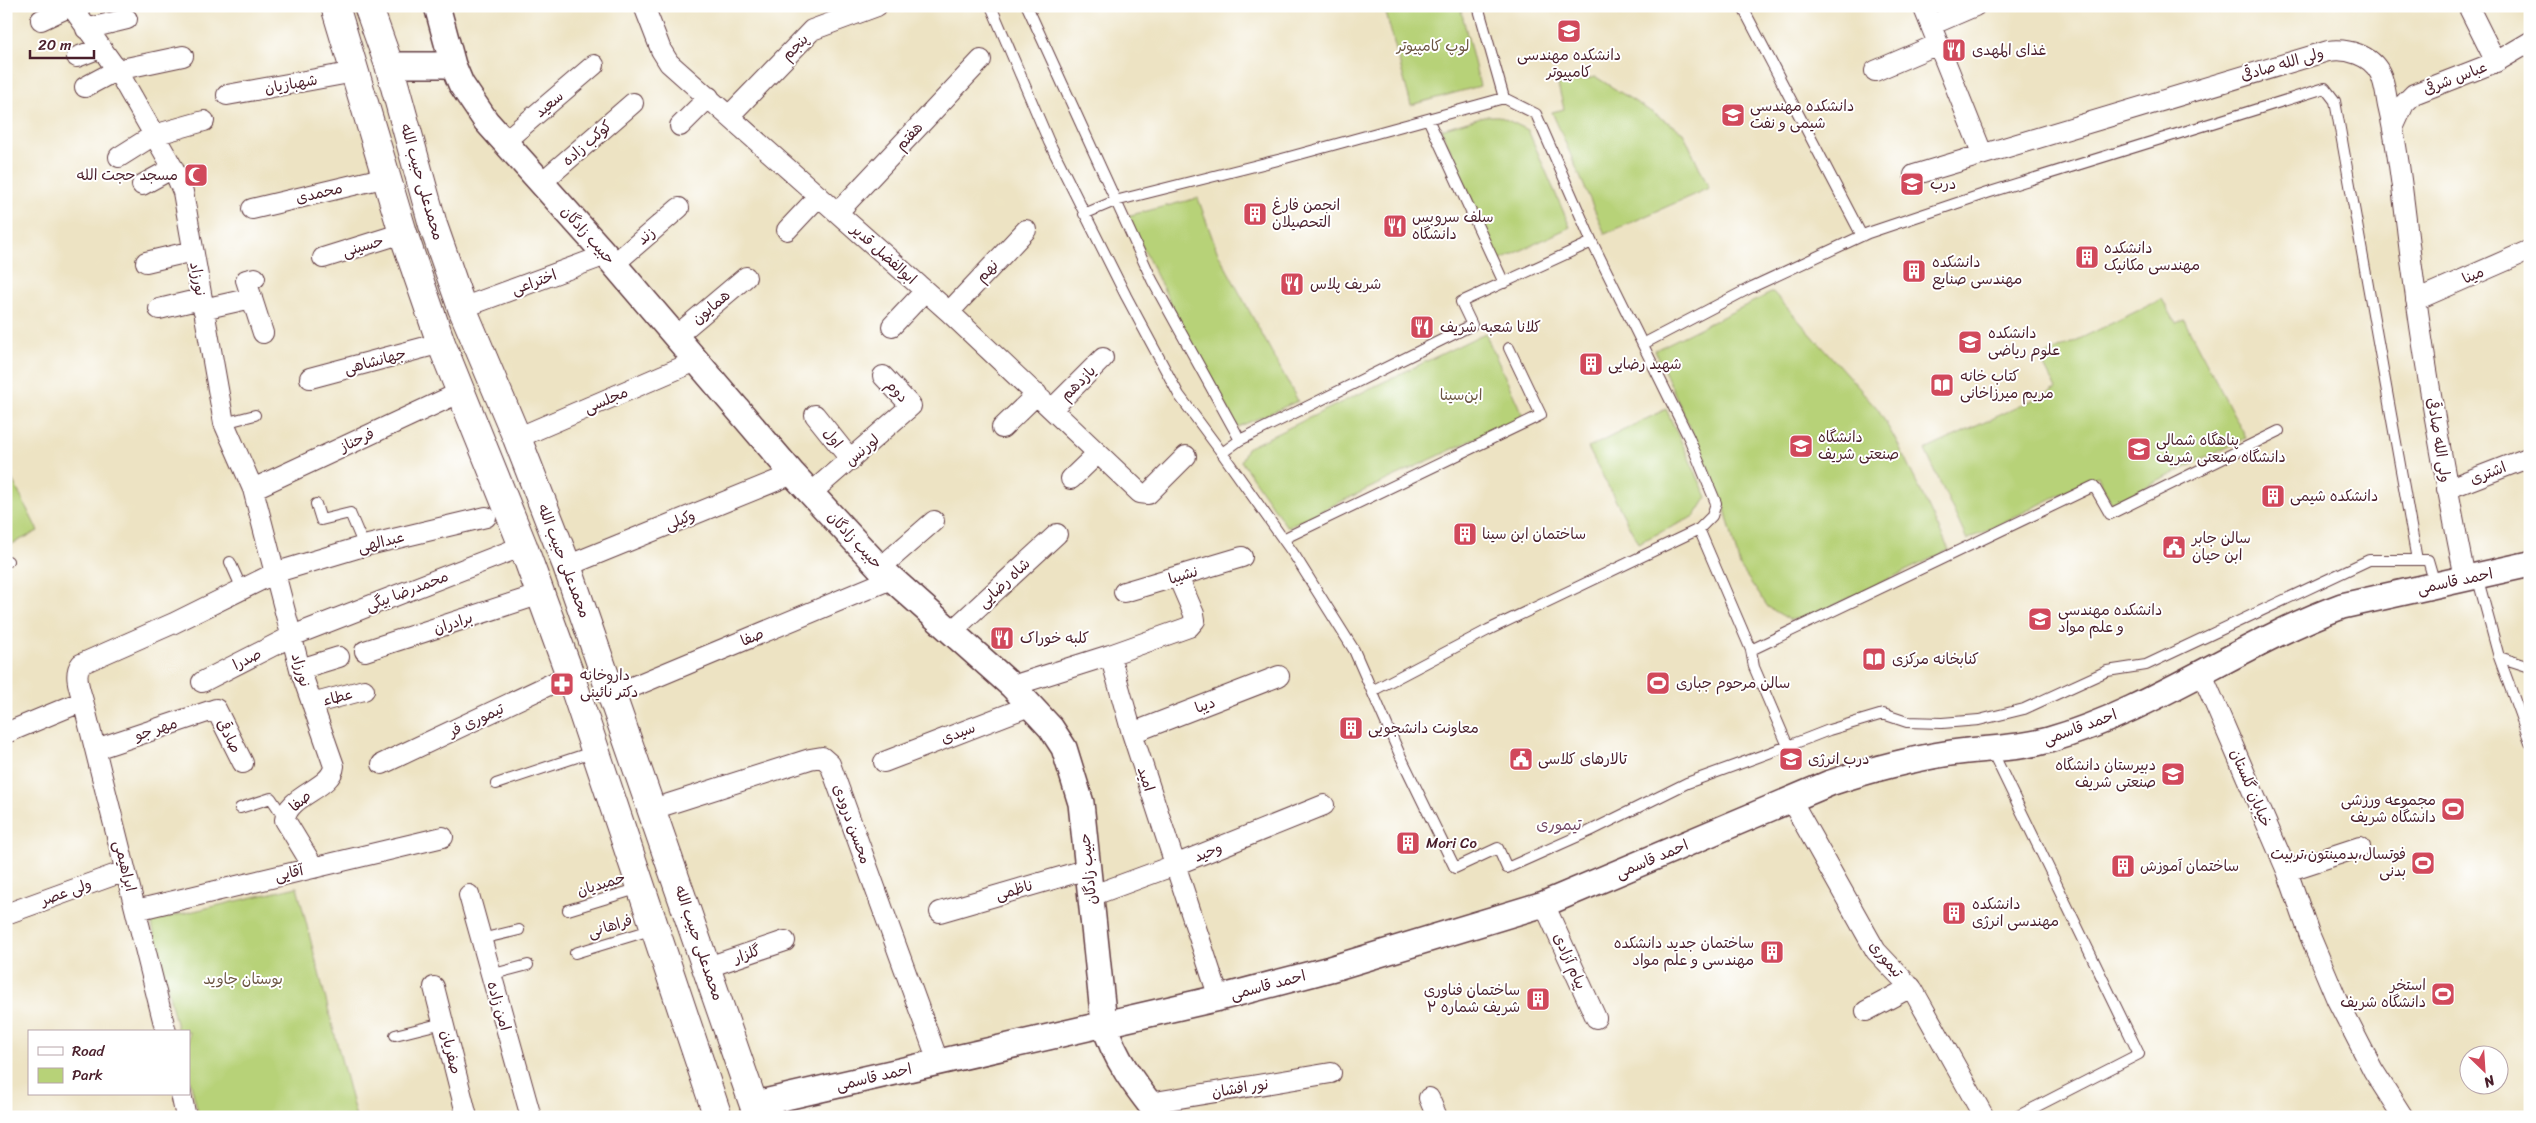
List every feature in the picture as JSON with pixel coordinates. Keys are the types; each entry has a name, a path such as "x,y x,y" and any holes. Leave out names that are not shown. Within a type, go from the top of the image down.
{"main road":[{"name":"محمدعلی حبیب الله","path":"336,6 403,233 441,343 541,594 596,750 718,1117"},
{"name":"محمدعلی حبیب الله","path":"368,6 389,65 433,225 462,308 568,566 757,1110"},
{"path":"683,1014 720,1002"}],"street":[{"path":"41,20 71,6"},
{"name":"نورزاد","path":"71,6 117,70 173,168 183,192 224,423 253,489 277,572 300,670 334,766"},
{"name":"حبیب زادگان","path":"437,6 453,65 470,100 504,142 610,259 793,474 885,574 1032,705 1064,748 1081,803 1104,1023 1114,1052 1155,1110"},
{"name":"ابوالفضل قدیر","path":"644,6 664,56 949,312 1140,493 1148,494 1186,456"},
{"name":"پنجم","path":"730,115 812,30 876,6"},
{"path":"1914,175 1982,153 1923,6"},
{"path":"1931,25 1975,6"},
{"path":"2468,6 2496,62"},
{"path":"86,29 127,19"},
{"name":"عباس شرقی","path":"2394,128 2404,104 2414,94 2496,62 2530,42"},
{"path":"1875,71 1938,44"},
{"path":"77,57 100,48"},
{"name":"ولی الله صادقی","path":"1982,153 2328,51 2339,49 2361,56 2374,63 2381,75 2394,128 2416,300 2447,489 2471,577"},
{"path":"85,87 117,70 183,56"},
{"name":"هفتم","path":"838,212 981,60"},
{"path":"389,65 453,65"},
{"name":"سعید","path":"504,142 594,65"},
{"name":"شهبازیان","path":"227,95 355,72"},
{"path":"680,126 709,97"},
{"name":"کوکب زاده","path":"541,183 634,103"},
{"path":"119,157 154,134 204,120"},
{"path":"142,185 173,168"},
{"name":"محمدی","path":"252,209 387,178"},
{"path":"787,230 819,196"},
{"name":"زند","path":"610,259 679,208"},
{"name":"نهم","path":"949,312 1026,230"},
{"name":"حسینی","path":"322,258 403,233"},
{"name":"مینا","path":"2416,300 2530,250"},
{"path":"146,262 193,251"},
{"name":"اختراعی","path":"462,308 610,259"},
{"name":"همایون","path":"676,337 746,277"},
{"path":"256,278 246,280 263,333"},
{"path":"892,326 924,291"},
{"path":"160,309 252,298"},
{"name":"جهانشاهی","path":"310,378 441,343"},
{"name":"یازدهم","path":"1052,409 1103,358"},
{"name":"مجلسی","path":"517,438 696,361"},
{"name":"دوم","path":"883,376 912,406"},
{"name":"فرحناز","path":"253,489 461,392"},
{"path":"1002,428 1036,394"},
{"name":"لورنس","path":"811,493 912,406"},
{"name":"اول","path":"815,415 851,460"},
{"path":"1071,479 1098,452"},
{"name":"اشتری","path":"2447,489 2530,457"},
{"name":"وکیلی","path":"568,566 793,474"},
{"name":"عبدالهی","path":"277,572 364,546 486,517"},
{"name":"صفا","path":"613,695 885,574 934,520"},
{"name":"شاه رضایی","path":"951,632 1057,534"},
{"name":"محمدرضا بیگی","path":"292,636 523,546"},
{"name":"نشیبا","path":"1124,592 1242,557"},
{"name":"احمد قاسمی","path":"757,1110 938,1062 1219,998 1330,969 1544,904 1859,773 1950,753 2048,740 2081,729 2202,674 2316,616 2342,606 2530,564"},
{"path":"6,733 83,701 77,675 81,664 174,623 277,572"},
{"path":"1012,686 1110,655 1189,627 1195,620 1194,614 1178,577"},
{"name":"برادران","path":"365,651 541,594"},
{"name":"صدرا","path":"202,682 292,636"},
{"name":"امید","path":"1110,655 1132,733 1219,998"},
{"path":"300,670 339,657"},
{"name":"خیابان گلستان","path":"2202,674 2287,871 2310,936 2337,1000 2373,1070 2403,1117"},
{"name":"تیموری فر","path":"382,764 570,676"},
{"name":"دیبا","path":"1132,733 1279,676"},
{"name":"عطاء","path":"312,704 364,690"},
{"name":"ابراهیمی","path":"83,701 166,1030"},
{"name":"سیدی","path":"884,762 1032,705"},
{"name":"مهر جو","path":"96,749 216,709"},
{"name":"صادقی","path":"216,709 243,763"},
{"name":"محسن درودی","path":"653,810 810,759 822,757 830,764 938,1062"},
{"name":"صفا","path":"314,868 285,820 288,810 328,778 334,766"},
{"name":"تیموری","path":"1791,800 1876,951 1911,987 1984,1117"},
{"name":"وحید","path":"1091,896 1175,865 1324,805"},
{"name":"آقایی","path":"136,910 443,837"},
{"path":"2287,871 2360,847"},
{"name":"ناظمی","path":"940,912 1088,869"},
{"name":"ولی عصر","path":"6,914 125,871"},
{"name":"امن زاده","path":"469,895 490,976 531,1117"},
{"name":"پیام آزادی","path":"1544,904 1596,1018"},
{"name":"گلزار","path":"708,967 785,941"},
{"name":"صفریان","path":"434,987 467,1117"},
{"path":"1866,1011 1911,987"},
{"name":"نور افشان","path":"1155,1110 1331,1073"},
{"path":"181,1096 186,1117"},
{"path":"1429,1098 1437,1117"}],"lane":[{"path":"991,6 1049,142 1084,214 1179,396 1283,539 1354,650 1455,868 1498,848 1507,868 1590,831 1687,782 1829,730 1883,714 1907,722 1942,723 1979,720 2024,709 2107,671 2146,665 2369,560 2428,560 2435,584"},
{"path":"1028,6 1152,280 1240,440"},
{"path":"1478,6 1504,98"},
{"path":"1742,6 1862,236"},
{"path":"1642,344 1752,287 1862,236 1986,192 2325,88 2335,101 2417,560"},
{"path":"1084,214 1115,201 1504,98 1536,114 1592,242 1689,438 1716,503 1712,516 1699,529 1488,630 1372,691"},
{"path":"1428,119 1504,283"},
{"path":"1222,453 1240,440 1472,325 1461,302 1592,242"},
{"path":"1283,539 1540,414 1509,348"},
{"path":"224,423 255,414"},
{"path":"1751,650 2094,486 2110,514 2279,431"},
{"path":"316,504 321,520 350,513 364,546"},
{"path":"1699,529 1751,650 1754,667 1788,746"},
{"path":"230,562 242,589"},
{"path":"2471,577 2530,742"},
{"path":"2499,657 2530,667"},
{"path":"1990,748 2139,1054 2016,1117"},
{"path":"496,784 596,750"},
{"path":"240,808 271,798 285,820"},
{"name":"حمیدیان","path":"568,910 641,888"},
{"name":"فراهانی","path":"575,953 655,928"},
{"path":"481,939 519,930"},
{"path":"490,976 528,965"},
{"path":"395,1035 444,1023"}],"green space":[{"name":"لوپ کامپیوتر","path":"1384,6 1460,6 1480,86 1411,105"},
{"path":"1596,77 1683,132 1709,188 1605,234 1552,112 1564,109 1558,85"},
{"path":"1484,116 1499,116 1528,130 1570,227 1499,261 1441,129"},
{"path":"1198,198 1217,251 1298,401 1238,427 1175,312 1127,216"},
{"path":"1773,292 1878,409 1900,448 1949,550 1812,616 1790,620 1768,607 1740,567 1723,501 1655,350"},
{"path":"2162,299 2176,323 2184,320 2246,438 2112,504 2098,476 1967,540 1925,450 2056,389 2040,358"},
{"name":"ابن‌سینا","path":"1485,333 1523,416 1287,527 1241,461 1247,448"},
{"path":"1666,409 1707,497 1695,516 1638,543 1588,448"},
{"path":"6,467 38,531 6,547"},
{"name":"بوستان جاوید","path":"297,887 356,1117 199,1117 190,1080 190,1030 178,1030 151,921"}],"place":[{"name":"دانشکده مهندسی کامپیوتر","path":"1569,31"},
{"name":"غذای المهدی","path":"1954,50"},
{"name":"دانشکده مهندسی شیمی و نفت","path":"1733,115"},
{"name":"مسجد حجت الله","path":"196,175"},
{"name":"درب","path":"1912,184"},
{"name":"انجمن فارغ التحصیلان","path":"1255,214"},
{"name":"سلف سرویس دانشگاه","path":"1395,226"},
{"name":"دانشکده مهندسی مکانیک","path":"2087,257"},
{"name":"دانشکده مهندسی صنایع","path":"1914,271"},
{"name":"شریف پلاس","path":"1292,284"},
{"name":"کلانا شعبه شریف","path":"1422,327"},
{"name":"دانشکده علوم ریاضی","path":"1970,342"},
{"name":"شهید رضایی","path":"1591,364"},
{"name":"کتاب خانه مریم میرزاخانی","path":"1942,385"},
{"name":"دانشگاه صنعتی شریف","path":"1801,446"},
{"name":"پناهگاه شمالی دانشگاه صنعتی شریف","path":"2139,449"},
{"name":"دانشکده شیمی","path":"2273,496"},
{"name":"ساختمان ابن سینا","path":"1465,534"},
{"name":"سالن جابر ابن حیان","path":"2174,547"},
{"name":"دانشکده مهندسی و علم مواد","path":"2040,619"},
{"name":"کلبه خوراک","path":"1002,638"},
{"name":"کنابخانه مرکزی","path":"1874,659"},
{"name":"سالن مرحوم جباری","path":"1658,683"},
{"name":"داروخانه دکتر نائینی","path":"562,684"},
{"name":"معاونت دانشجویی","path":"1351,728"},
{"name":"تالارهای کلاسی","path":"1521,759"},
{"name":"درب انرژی","path":"1791,759"},
{"name":"دبیرستان دانشگاه صنعتی شریف","path":"2173,774"},
{"name":"مجموعه ورزشی دانشگاه شریف","path":"2453,809"},
{"name":"Mori Co","path":"1408,843"},
{"name":"فوتسال،بدمینتون،تربیت بدنی","path":"2423,863"},
{"name":"ساختمان آموزش","path":"2123,866"},
{"name":"دانشکده مهندسی انرژی","path":"1954,913"},
{"name":"ساختمان جدید دانشکده مهندسی و علم مواد","path":"1772,952"},
{"name":"استخر دانشگاه شریف","path":"2443,994"},
{"name":"ساختمان فناوری شریف شماره ۲","path":"1538,999"}],"district":[{"name":"تیموری","path":"1559,824"}]}
